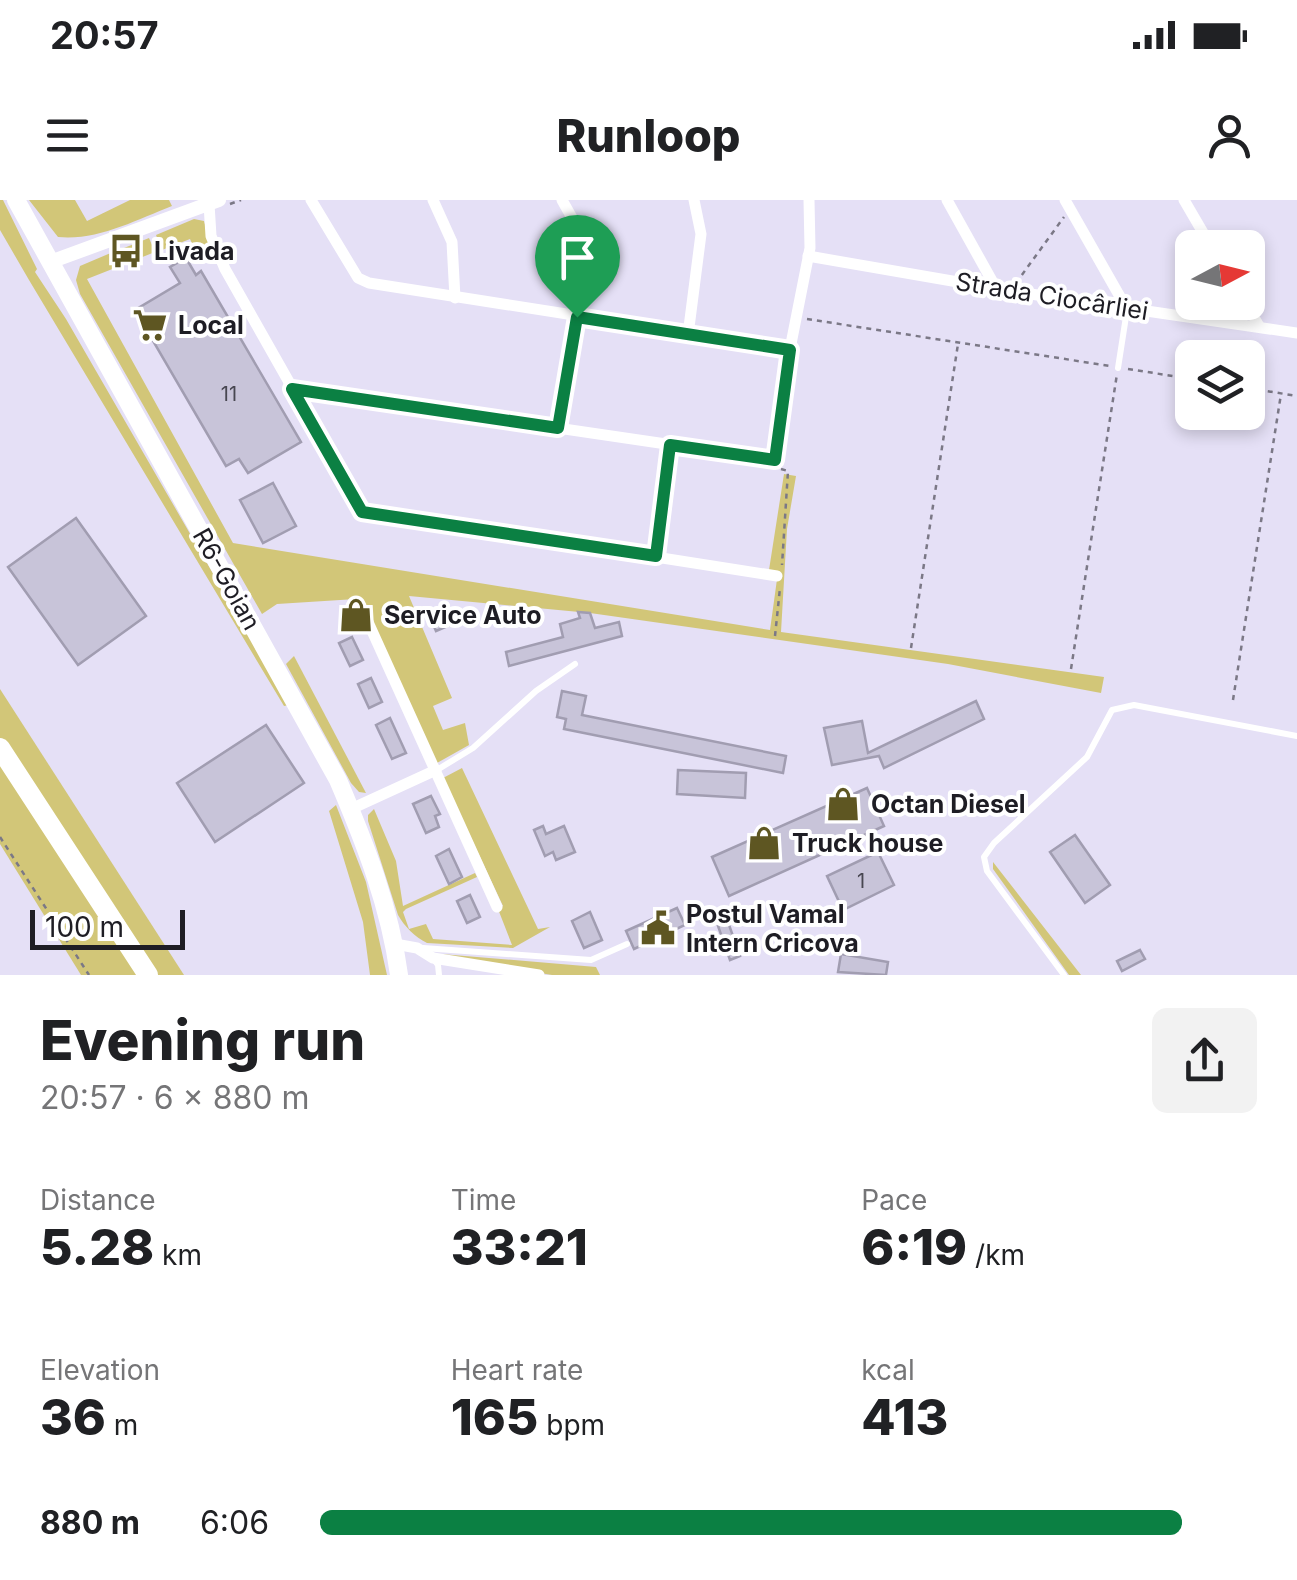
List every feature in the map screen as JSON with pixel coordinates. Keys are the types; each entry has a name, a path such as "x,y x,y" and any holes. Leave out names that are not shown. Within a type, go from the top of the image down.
{"highway":[{"path":"0,748 148,975"}],"main road":[{"name":"R6-Goian","path":"16,200 306,720 350,809 374,872 395,944 399,975"}],"street":[{"path":"310,200 358,278 455,298 790,350"},
{"path":"433,200 452,242 455,298"},
{"path":"558,428 577,317 583,248 580,232 562,200"},
{"path":"688,335 701,234 694,200"},
{"path":"292,389 775,460 808,256 808,200"},
{"path":"948,200 996,288"},
{"path":"1184,200 1202,230"},
{"path":"50,262 185,206 214,202 215,248 362,512 780,574"},
{"path":"1067,204 1128,309"},
{"name":"Strada Ciocârliei","path":"808,256 1297,333"},
{"path":"1256,320 1259,326"},
{"path":"656,556 670,445"},
{"path":"368,622 496,907"},
{"path":"350,809 436,770"},
{"path":"395,944 417,948 433,958 538,975"}],"lane":[{"path":"1118,368 1128,309"},
{"path":"436,770 473,748 536,691 576,664"},
{"path":"1064,975 987,870 984,857 994,843 1087,758 1112,710 1134,705 1297,736"},
{"path":"417,948 591,960 627,944"},
{"path":"433,958 439,975"}],"path":[{"path":"1010,290 1067,204"},
{"path":"796,318 1175,377"},
{"path":"911,648 958,342"},
{"path":"1072,669 1118,368"},
{"path":"1265,391 1297,396"},
{"path":"1234,700 1280,394"},
{"path":"775,460 778,468 788,472 775,636"},
{"path":"0,837 89,975"}],"shaded area":[{"path":"0,200 37,269 35,272 289,705 284,706 0,230"},
{"path":"29,200 75,200 87,221 130,200 169,200 172,206 102,233 58,237"},
{"path":"194,219 204,221 214,256 200,261 190,239 162,250 156,235"},
{"path":"149,238 155,252 125,264 119,250"},
{"path":"113,252 120,266 87,279 233,543 770,630 778,572 769,570 784,474 796,476 787,529 781,632 1104,677 1101,693 948,664 590,613 409,596 452,698 433,706 443,730 465,723 469,745 437,763 356,599 277,604 262,614 80,294 76,280 80,266"},
{"path":"294,656 366,793 359,792 351,783 286,664"},
{"path":"0,689 184,975 154,975 0,740"},
{"path":"0,758 142,975 81,975 0,844"},
{"path":"462,768 538,929 550,927 513,948 427,943 409,929 426,924 433,939 512,945 498,909 503,906 443,778"},
{"path":"336,805 366,882 387,975 370,975 363,922 329,811"},
{"path":"374,809 396,861 403,906 475,873 477,877 403,912 409,929 398,915 368,821"},
{"path":"993,862 1081,975 1069,975 993,869"},
{"path":"436,956 596,967 600,975 552,975"}],"building":[{"path":"186,258 196,275 201,271 301,442 248,473 239,459 226,466 135,310 180,283 170,267"},
{"path":"273,483 296,526 263,543 240,500"},
{"path":"76,518 146,616 78,665 8,567"},
{"path":"358,604 363,615 354,627 346,610"},
{"path":"445,612 450,625 436,631 430,617"},
{"path":"578,612 590,613 595,628 619,622 622,636 509,666 506,652 563,637 560,624 580,618"},
{"path":"352,637 363,660 350,666 339,643"},
{"path":"371,678 382,702 369,708 358,684"},
{"path":"562,691 586,696 582,715 786,756 783,773 564,729 566,719 557,717"},
{"path":"976,701 984,719 884,768 879,756 832,765 824,728 862,721 868,753"},
{"path":"390,718 406,753 392,759 376,725"},
{"path":"266,725 304,783 215,842 177,783"},
{"path":"678,770 746,773 745,798 677,794"},
{"path":"867,788 884,826 729,896 712,857"},
{"path":"431,796 440,814 435,816 439,827 426,833 413,804"},
{"path":"543,826 546,834 564,826 575,852 556,860 553,852 545,856 534,830"},
{"path":"1075,835 1110,885 1085,903 1050,852"},
{"path":"449,849 462,877 449,884 436,856"},
{"path":"878,852 894,885 843,910 827,876"},
{"path":"470,895 480,917 467,923 457,901"},
{"path":"677,908 685,925 634,949 626,931"},
{"path":"590,912 602,940 584,948 572,921"},
{"path":"728,922 740,956 730,960 718,926"},
{"path":"1140,950 1145,959 1122,971 1117,961"},
{"path":"841,954 888,962 886,975 838,972"}],"place":[{"name":"Livada","path":"126,251"},
{"name":"Local","path":"150,325"},
{"name":"Service Auto","path":"356,615"},
{"name":"Octan Diesel","path":"843,804"},
{"name":"Truck house","path":"764,843"},
{"name":"Postul Vamal Intern Cricova","path":"658,928"}],"route":[{"path":"577,317 790,350 775,460 670,445 656,556 362,512 292,389 558,428 577,317"}]}
